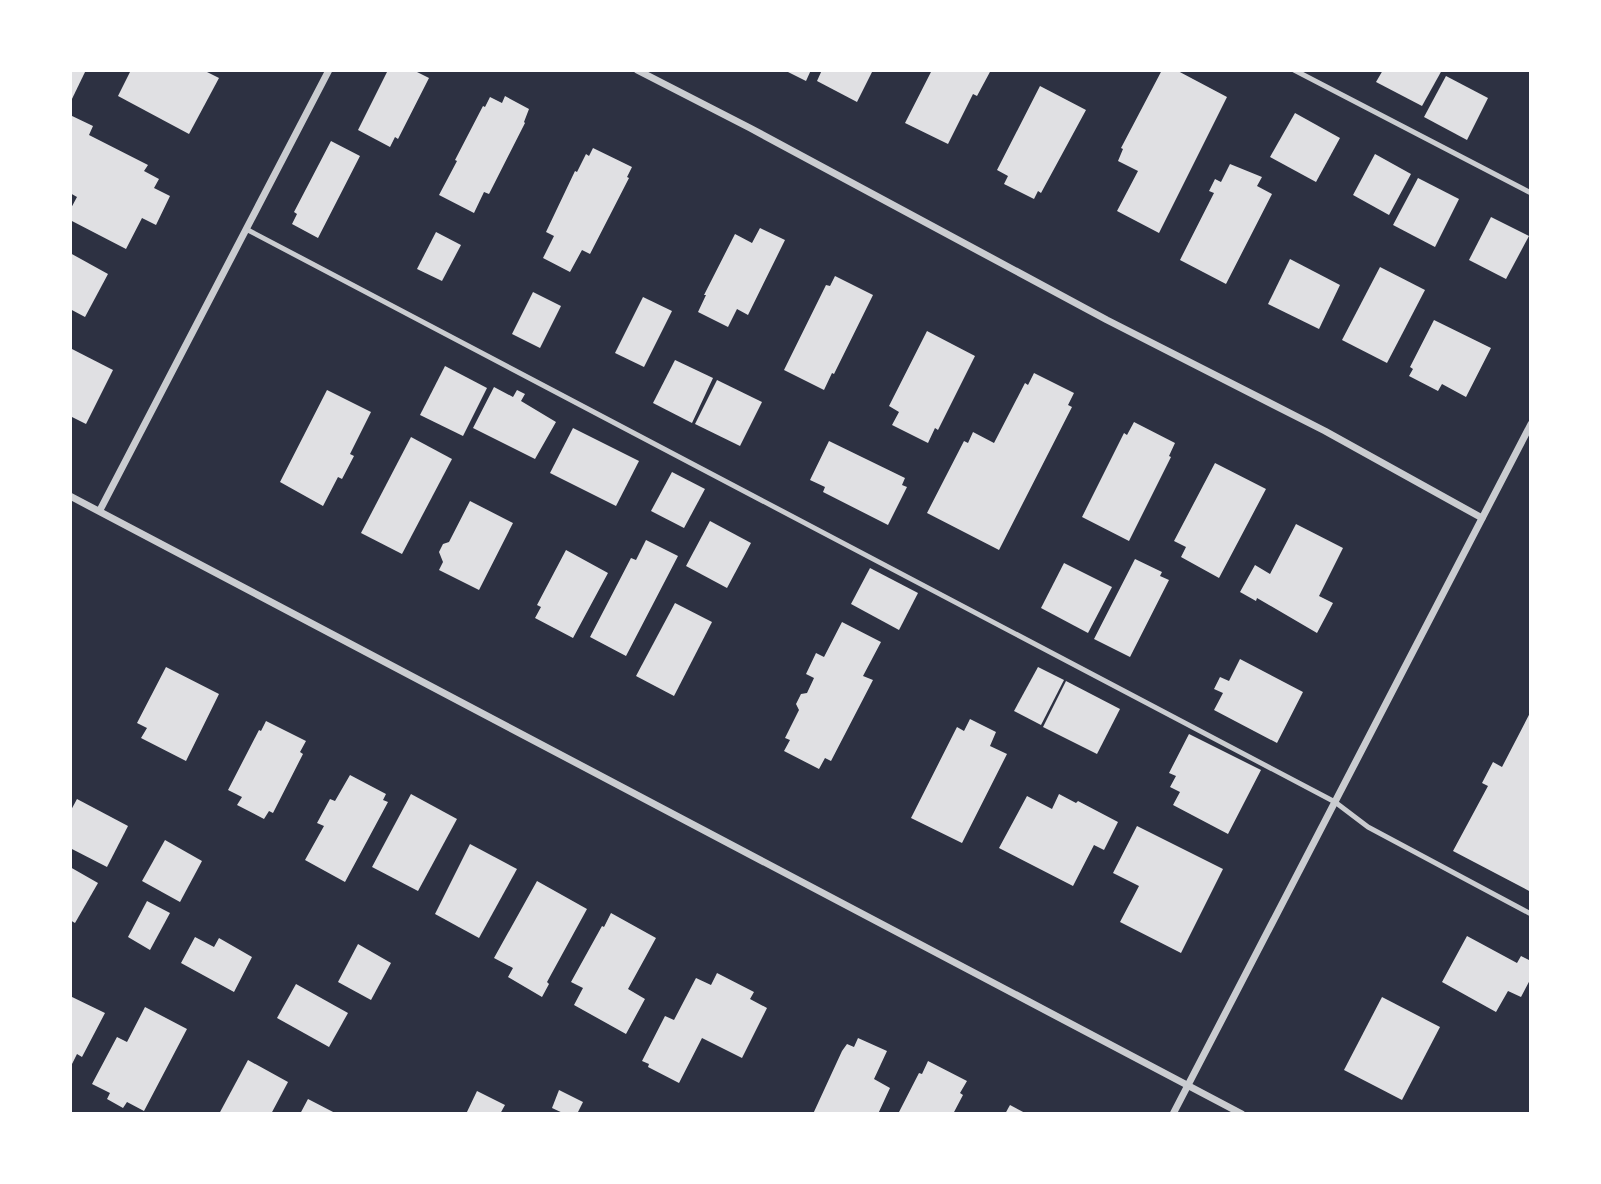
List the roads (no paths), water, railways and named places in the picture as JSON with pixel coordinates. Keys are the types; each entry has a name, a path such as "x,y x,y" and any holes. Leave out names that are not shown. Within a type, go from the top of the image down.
{"street":[{"path":"100,510 329,70"},
{"path":"637,70 762,134 1107,320 1325,431 1482,518"},
{"path":"1173,1114 1531,424"},
{"path":"70,496 1242,1114"}],"lane":[{"path":"1294,70 1531,193"},
{"path":"246,229 1335,802 1368,827 1531,914"}]}
